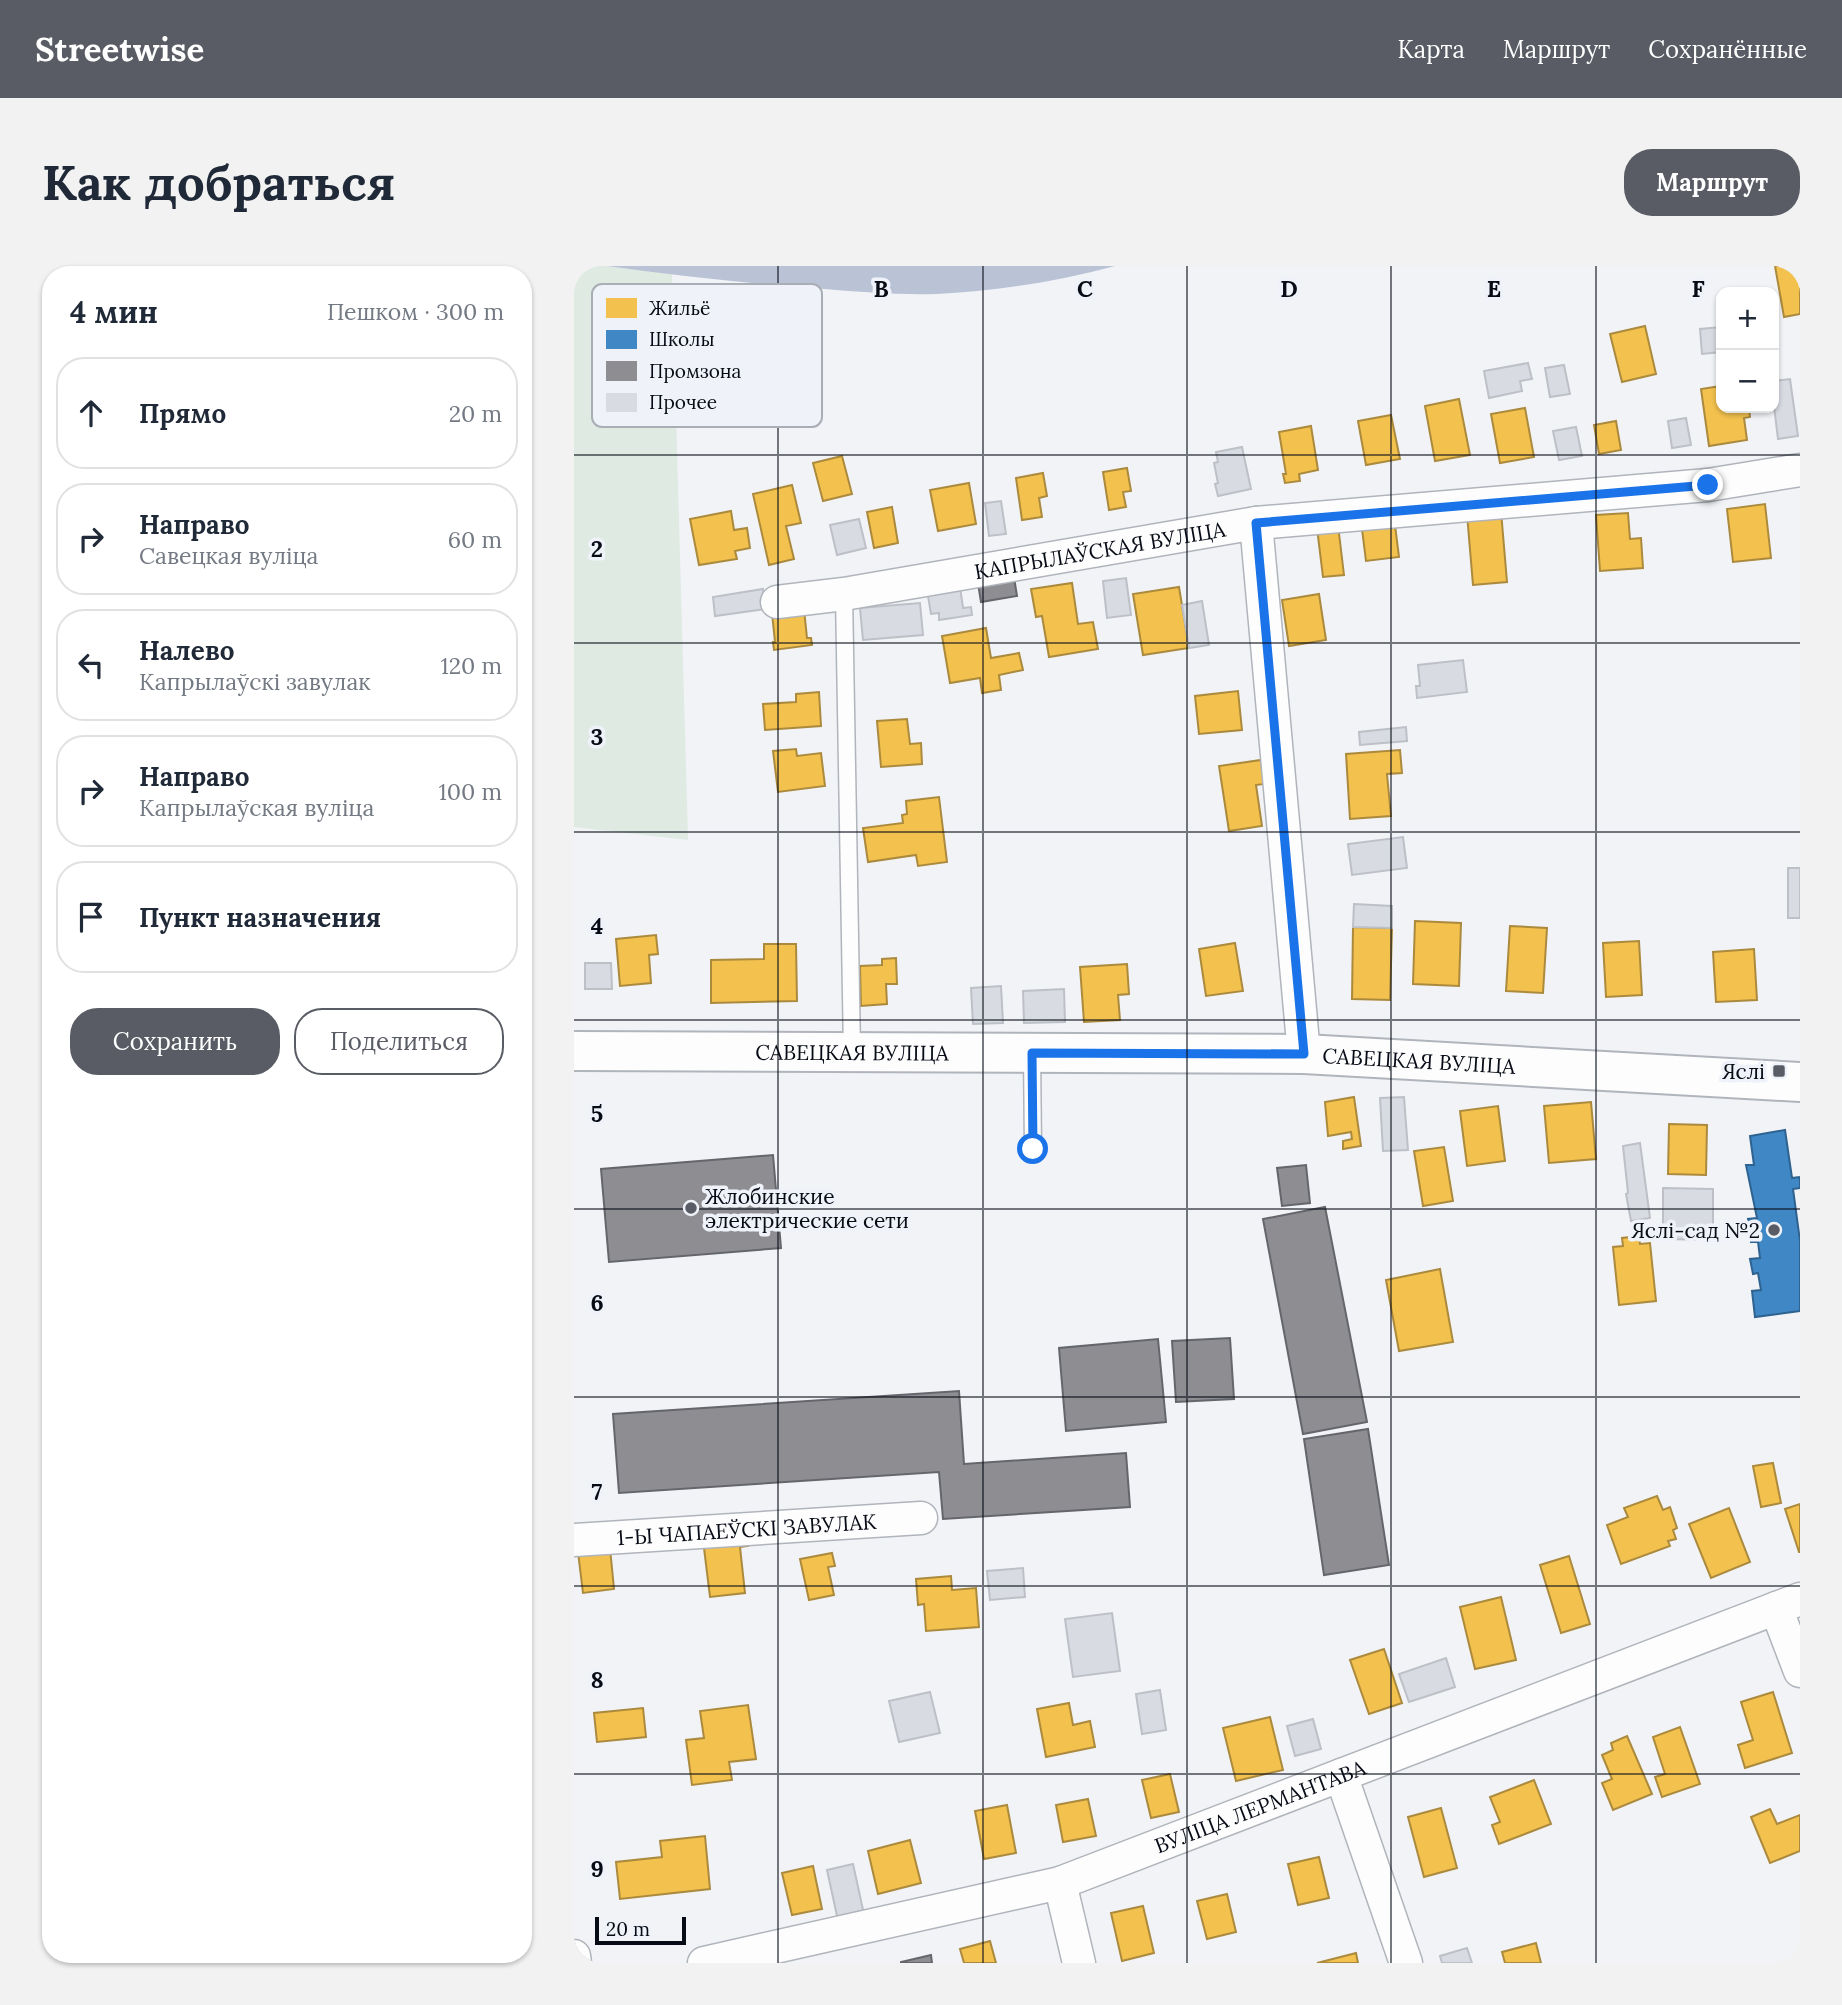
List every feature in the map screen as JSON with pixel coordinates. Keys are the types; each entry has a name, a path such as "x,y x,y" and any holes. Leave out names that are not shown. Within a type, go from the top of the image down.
{"main road":[{"name":"САВЕЦКАЯ ВУЛІЦА","path":"574,1051 1304,1054 1800,1082"}],"street":[{"name":"КАПРЫЛАЎСКАЯ ВУЛІЦА","path":"777,602 844,594 1256,523 1708,485 1800,470"},
{"path":"1256,523 1304,1054"},
{"name":"1-Ы ЧАПАЕЎСКІ ЗАВУЛАК","path":"574,1540 921,1518"},
{"path":"1788,1603 1800,1671"},
{"name":"ВУЛІЦА ЛЕРМАНТАВА","path":"704,1963 1060,1883 1788,1603"},
{"path":"1340,1775 1406,1963"},
{"path":"1060,1883 1079,1963"},
{"path":"574,1956 575,1963"}],"lane":[{"path":"844,594 852,1052"},
{"path":"1032,1053 1033,1149"}],"shaded area":[{"path":"574,266 607,266 672,274 672,284 592,284 592,427 676,427 688,840 574,827"}],"water":[{"path":"607,266 1115,266 1026,285 936,294 866,292 822,289 822,284 761,284"}],"building: Жильё":[{"path":"1775,266 1800,266 1800,314 1784,317"},
{"path":"1645,326 1656,374 1622,382 1610,334"},
{"path":"1716,387 1716,413 1750,413 1750,417 1744,418 1747,440 1709,446 1701,389"},
{"path":"1459,399 1470,455 1435,461 1425,406"},
{"path":"1525,408 1534,457 1500,463 1491,414"},
{"path":"1391,415 1400,459 1366,465 1358,421"},
{"path":"1616,421 1621,450 1599,454 1594,425"},
{"path":"1311,426 1318,470 1299,474 1300,481 1285,483 1279,432"},
{"path":"842,456 852,494 823,501 813,463"},
{"path":"1127,468 1131,491 1123,492 1126,507 1109,510 1103,472"},
{"path":"1043,473 1047,496 1039,498 1042,517 1022,520 1016,478"},
{"path":"969,483 976,524 938,531 930,490"},
{"path":"792,485 801,523 786,526 794,559 769,565 753,494"},
{"path":"1765,504 1771,558 1733,562 1727,509"},
{"path":"892,507 898,543 874,548 867,512"},
{"path":"731,511 734,530 747,528 750,548 735,551 737,559 699,565 690,519"},
{"path":"1501,511 1507,582 1473,585 1467,514"},
{"path":"1628,513 1630,539 1641,538 1643,568 1600,571 1596,515"},
{"path":"1394,517 1399,557 1366,561 1361,521"},
{"path":"1338,525 1344,575 1323,577 1317,528"},
{"path":"1072,583 1078,624 1093,622 1098,649 1049,657 1042,616 1036,617 1031,589"},
{"path":"1179,587 1189,648 1143,655 1133,594"},
{"path":"1319,594 1326,640 1289,646 1282,600"},
{"path":"804,609 807,638 811,638 812,645 774,650 772,613"},
{"path":"986,628 991,658 1019,653 1023,670 999,675 1001,690 982,693 980,678 950,683 942,636"},
{"path":"1238,691 1242,730 1199,734 1195,696"},
{"path":"819,692 821,726 765,730 763,704 796,702 796,694"},
{"path":"907,719 910,744 921,743 922,764 881,767 877,721"},
{"path":"796,749 797,756 821,753 825,786 778,792 773,751"},
{"path":"1400,750 1402,773 1387,774 1391,816 1350,819 1346,754"},
{"path":"1261,760 1264,784 1256,785 1262,826 1229,831 1219,766"},
{"path":"939,797 947,862 918,866 916,855 868,862 863,828 903,823 902,815 907,814 906,801"},
{"path":"1415,921 1461,923 1459,986 1413,984"},
{"path":"1510,926 1547,928 1543,993 1506,991"},
{"path":"1353,927 1392,928 1390,1000 1352,999"},
{"path":"656,935 658,954 649,955 651,983 620,986 616,939"},
{"path":"1639,941 1642,995 1606,997 1603,943"},
{"path":"1235,943 1243,991 1206,996 1199,949"},
{"path":"764,944 796,944 797,1001 711,1003 711,960 764,959"},
{"path":"1754,949 1757,1000 1716,1002 1713,952"},
{"path":"896,958 897,984 886,984 887,1004 861,1006 860,966 882,965 882,959"},
{"path":"1127,964 1129,994 1118,995 1120,1020 1084,1022 1080,967"},
{"path":"1354,1097 1361,1146 1343,1149 1343,1141 1352,1139 1351,1132 1328,1136 1325,1102"},
{"path":"1591,1102 1596,1159 1549,1163 1544,1106"},
{"path":"1498,1106 1505,1161 1467,1166 1460,1111"},
{"path":"1669,1124 1707,1125 1706,1175 1668,1174"},
{"path":"1444,1147 1453,1201 1423,1206 1414,1151"},
{"path":"1639,1236 1640,1244 1650,1243 1656,1301 1619,1305 1613,1247 1623,1246 1622,1238"},
{"path":"1440,1269 1453,1342 1399,1351 1386,1280"},
{"path":"1773,1463 1781,1503 1761,1507 1753,1466"},
{"path":"1657,1496 1663,1510 1670,1507 1677,1528 1673,1530 1676,1539 1668,1541 1670,1546 1621,1564 1607,1525 1628,1517 1624,1508"},
{"path":"1800,1504 1800,1552 1799,1552 1785,1509"},
{"path":"1729,1508 1750,1562 1711,1578 1689,1524"},
{"path":"747,1533 748,1546 740,1547 745,1593 710,1597 704,1548 723,1545"},
{"path":"610,1548 614,1589 583,1593 578,1552"},
{"path":"832,1553 835,1566 828,1567 834,1595 809,1600 800,1559"},
{"path":"1569,1556 1590,1624 1561,1633 1540,1565"},
{"path":"951,1576 952,1590 976,1588 979,1627 926,1631 924,1604 918,1605 916,1579"},
{"path":"1501,1597 1516,1660 1475,1669 1460,1607"},
{"path":"1384,1649 1402,1703 1369,1714 1350,1660"},
{"path":"1773,1692 1792,1753 1745,1768 1738,1745 1753,1740 1741,1702"},
{"path":"1069,1703 1073,1725 1090,1721 1095,1747 1046,1757 1037,1709"},
{"path":"748,1705 756,1759 729,1762 732,1780 692,1785 686,1740 704,1738 700,1711"},
{"path":"643,1708 646,1737 597,1742 594,1713"},
{"path":"1270,1717 1283,1770 1236,1781 1223,1728"},
{"path":"1680,1727 1700,1784 1662,1797 1655,1777 1665,1774 1653,1737"},
{"path":"1627,1736 1652,1794 1613,1810 1602,1783 1612,1779 1602,1755 1613,1750 1611,1743"},
{"path":"1170,1774 1179,1812 1151,1818 1142,1780"},
{"path":"1534,1780 1551,1824 1499,1844 1492,1825 1500,1822 1490,1797"},
{"path":"1088,1799 1096,1836 1063,1842 1056,1805"},
{"path":"1007,1805 1016,1853 984,1859 975,1811"},
{"path":"1441,1808 1457,1868 1424,1877 1408,1817"},
{"path":"1770,1809 1777,1824 1800,1815 1800,1851 1770,1863 1751,1817"},
{"path":"705,1836 710,1889 620,1899 616,1862 662,1857 660,1841"},
{"path":"910,1840 921,1883 878,1894 868,1851"},
{"path":"1319,1857 1329,1898 1298,1905 1288,1864"},
{"path":"813,1866 822,1909 792,1915 782,1873"},
{"path":"1227,1894 1236,1932 1207,1939 1197,1901"},
{"path":"1143,1906 1154,1953 1122,1961 1111,1913"},
{"path":"990,1941 996,1963 964,1963 960,1949"},
{"path":"1536,1943 1541,1963 1505,1963 1502,1952"},
{"path":"1356,1953 1358,1963 1317,1963"}],"building: Школы":[{"name":"Яслі-сад №2","path":"1785,1130 1792,1178 1799,1177 1800,1181 1800,1188 1793,1189 1800,1241 1800,1311 1755,1317 1752,1291 1761,1290 1758,1273 1753,1274 1750,1259 1760,1258 1758,1242 1751,1242 1748,1219 1757,1218 1746,1165 1754,1165 1750,1136"}],"building: Промзона":[{"path":"1013,571 1017,596 981,602 977,577"},
{"name":"Жлобинские электрические сети","path":"773,1155 781,1248 609,1262 601,1169"},
{"path":"1306,1165 1310,1203 1282,1206 1277,1168"},
{"path":"1325,1207 1367,1422 1303,1434 1263,1219"},
{"path":"1230,1338 1234,1399 1176,1402 1172,1341"},
{"path":"1158,1339 1166,1422 1066,1431 1059,1348"},
{"path":"959,1391 964,1464 1126,1453 1130,1507 943,1519 939,1472 619,1493 613,1414"},
{"path":"1368,1429 1389,1565 1324,1575 1304,1439"},
{"path":"931,1955 932,1963 901,1963 901,1962"}],"building: Прочее":[{"path":"1716,327 1716,353 1702,354 1700,329"},
{"path":"1528,363 1532,379 1520,381 1522,391 1489,398 1484,371"},
{"path":"1564,365 1570,394 1550,397 1545,368"},
{"path":"1790,379 1798,436 1778,439 1775,413 1779,413 1779,380"},
{"path":"1686,418 1691,445 1672,448 1668,421"},
{"path":"1576,427 1582,456 1559,460 1553,431"},
{"path":"1242,447 1251,489 1218,496 1214,463 1218,462 1216,452"},
{"path":"1001,501 1006,534 989,536 985,503"},
{"path":"859,519 866,548 837,555 830,525"},
{"path":"1126,578 1131,615 1107,618 1103,581"},
{"path":"959,580 963,608 971,607 972,615 939,620 939,613 931,614 926,584"},
{"path":"763,589 766,609 715,616 713,597"},
{"path":"1202,601 1209,645 1189,648 1182,605"},
{"path":"920,603 923,635 863,640 860,608"},
{"path":"1463,660 1467,692 1417,698 1416,686 1420,686 1418,665"},
{"path":"1406,727 1407,741 1360,745 1359,732"},
{"path":"1403,837 1407,868 1352,875 1348,844"},
{"path":"1788,868 1800,868 1800,918 1788,918"},
{"path":"1354,904 1392,906 1392,928 1353,927"},
{"path":"585,963 611,963 612,989 585,989"},
{"path":"1001,986 1003,1023 973,1024 971,988"},
{"path":"1064,989 1065,1022 1024,1023 1023,991"},
{"path":"1404,1097 1408,1150 1383,1151 1380,1098"},
{"path":"1640,1143 1650,1218 1631,1221 1626,1194 1623,1146"},
{"path":"1663,1188 1713,1189 1713,1240 1663,1239"},
{"path":"1023,1568 1025,1597 990,1600 987,1571"},
{"path":"1112,1613 1120,1671 1073,1677 1065,1619"},
{"path":"1446,1658 1455,1687 1409,1702 1399,1674"},
{"path":"1160,1690 1166,1730 1142,1734 1136,1694"},
{"path":"930,1692 940,1733 899,1742 889,1701"},
{"path":"1313,1719 1321,1749 1295,1756 1287,1726"},
{"path":"853,1864 865,1919 839,1925 827,1870"},
{"path":"1467,1948 1472,1963 1442,1963 1440,1956"}],"place":[{"name":"Яслі","path":"1779,1071"},
{"name":"Жлобинские электрические сети","path":"691,1208"},
{"name":"Яслі-сад №2","path":"1774,1230"}],"route":[{"path":"1033,1149 1032,1053 1304,1054 1256,523 1708,485"}]}
